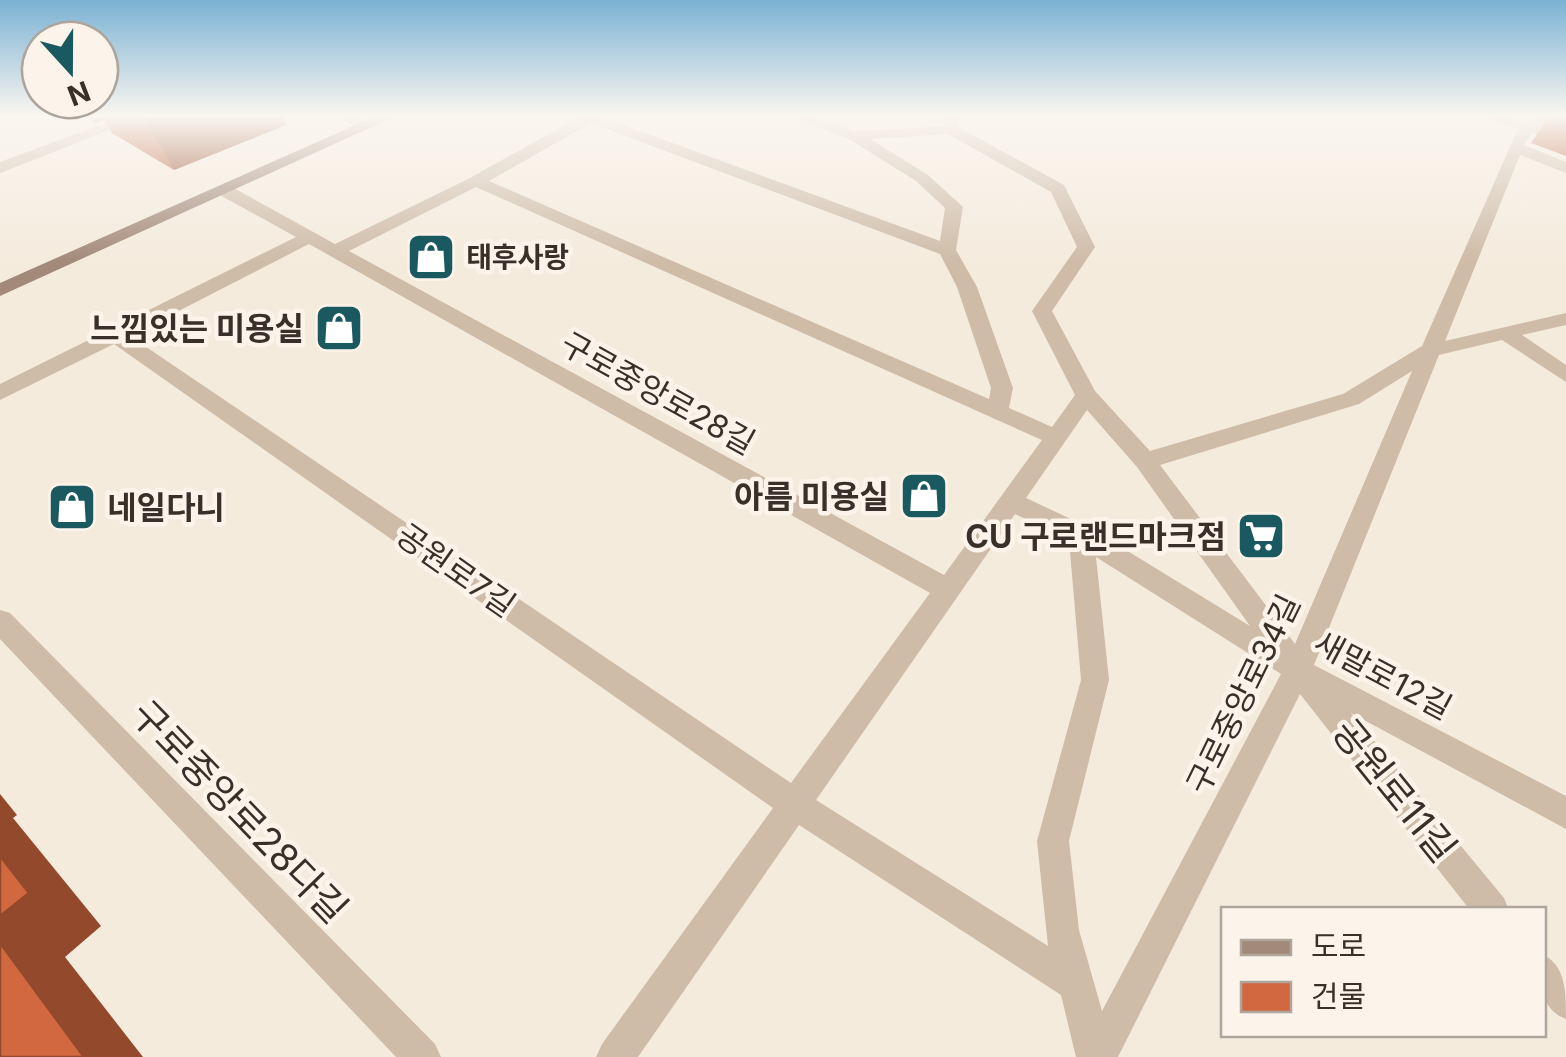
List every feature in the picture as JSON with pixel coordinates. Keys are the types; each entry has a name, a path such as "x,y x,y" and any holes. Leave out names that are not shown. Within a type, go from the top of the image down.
{"street":[{"path":"0,290 281,164"},
{"path":"335,252 504,164"},
{"path":"716,164 947,250"},
{"path":"900,164 954,207 947,250 968,287 1002,388 997,411"},
{"path":"1019,164 1058,189 1086,247 1042,311 1086,394 1145,462 1298,670"},
{"name":"구로중앙로34길","path":"1096,1057 1298,670 1429,350 1515,164"},
{"path":"476,181 1057,438"},
{"name":"구로중앙로28길","path":"224,190 950,592"},
{"path":"0,394 310,238"},
{"path":"1145,462 1350,399 1429,350 1566,319"},
{"path":"1506,334 1566,374"},
{"name":"공원로7길","path":"116,335 796,806 1076,984"},
{"path":"615,1057 950,592 1086,394"},
{"name":"새말로12길","path":"1013,502 1081,535 1298,670 1566,813"},
{"path":"1081,535 1095,680 1053,840 1062,930 1096,1057"},
{"name":"구로중앙로28다길","path":"0,621 422,1057"},
{"name":"공원로11길","path":"1298,670 1490,907"},
{"path":"1546,976 1566,1001"}],"building":[{"path":"0,856 29,893 0,916"},
{"path":"0,943 84,1057 0,1057"}],"place":[{"name":"태후사랑","path":"431,257"},
{"name":"느낌있는 미용실","path":"339,328"},
{"name":"아름 미용실","path":"924,496"},
{"name":"네일다니","path":"72,507"},
{"name":"CU 구로랜드마크점","path":"1261,536"}]}
